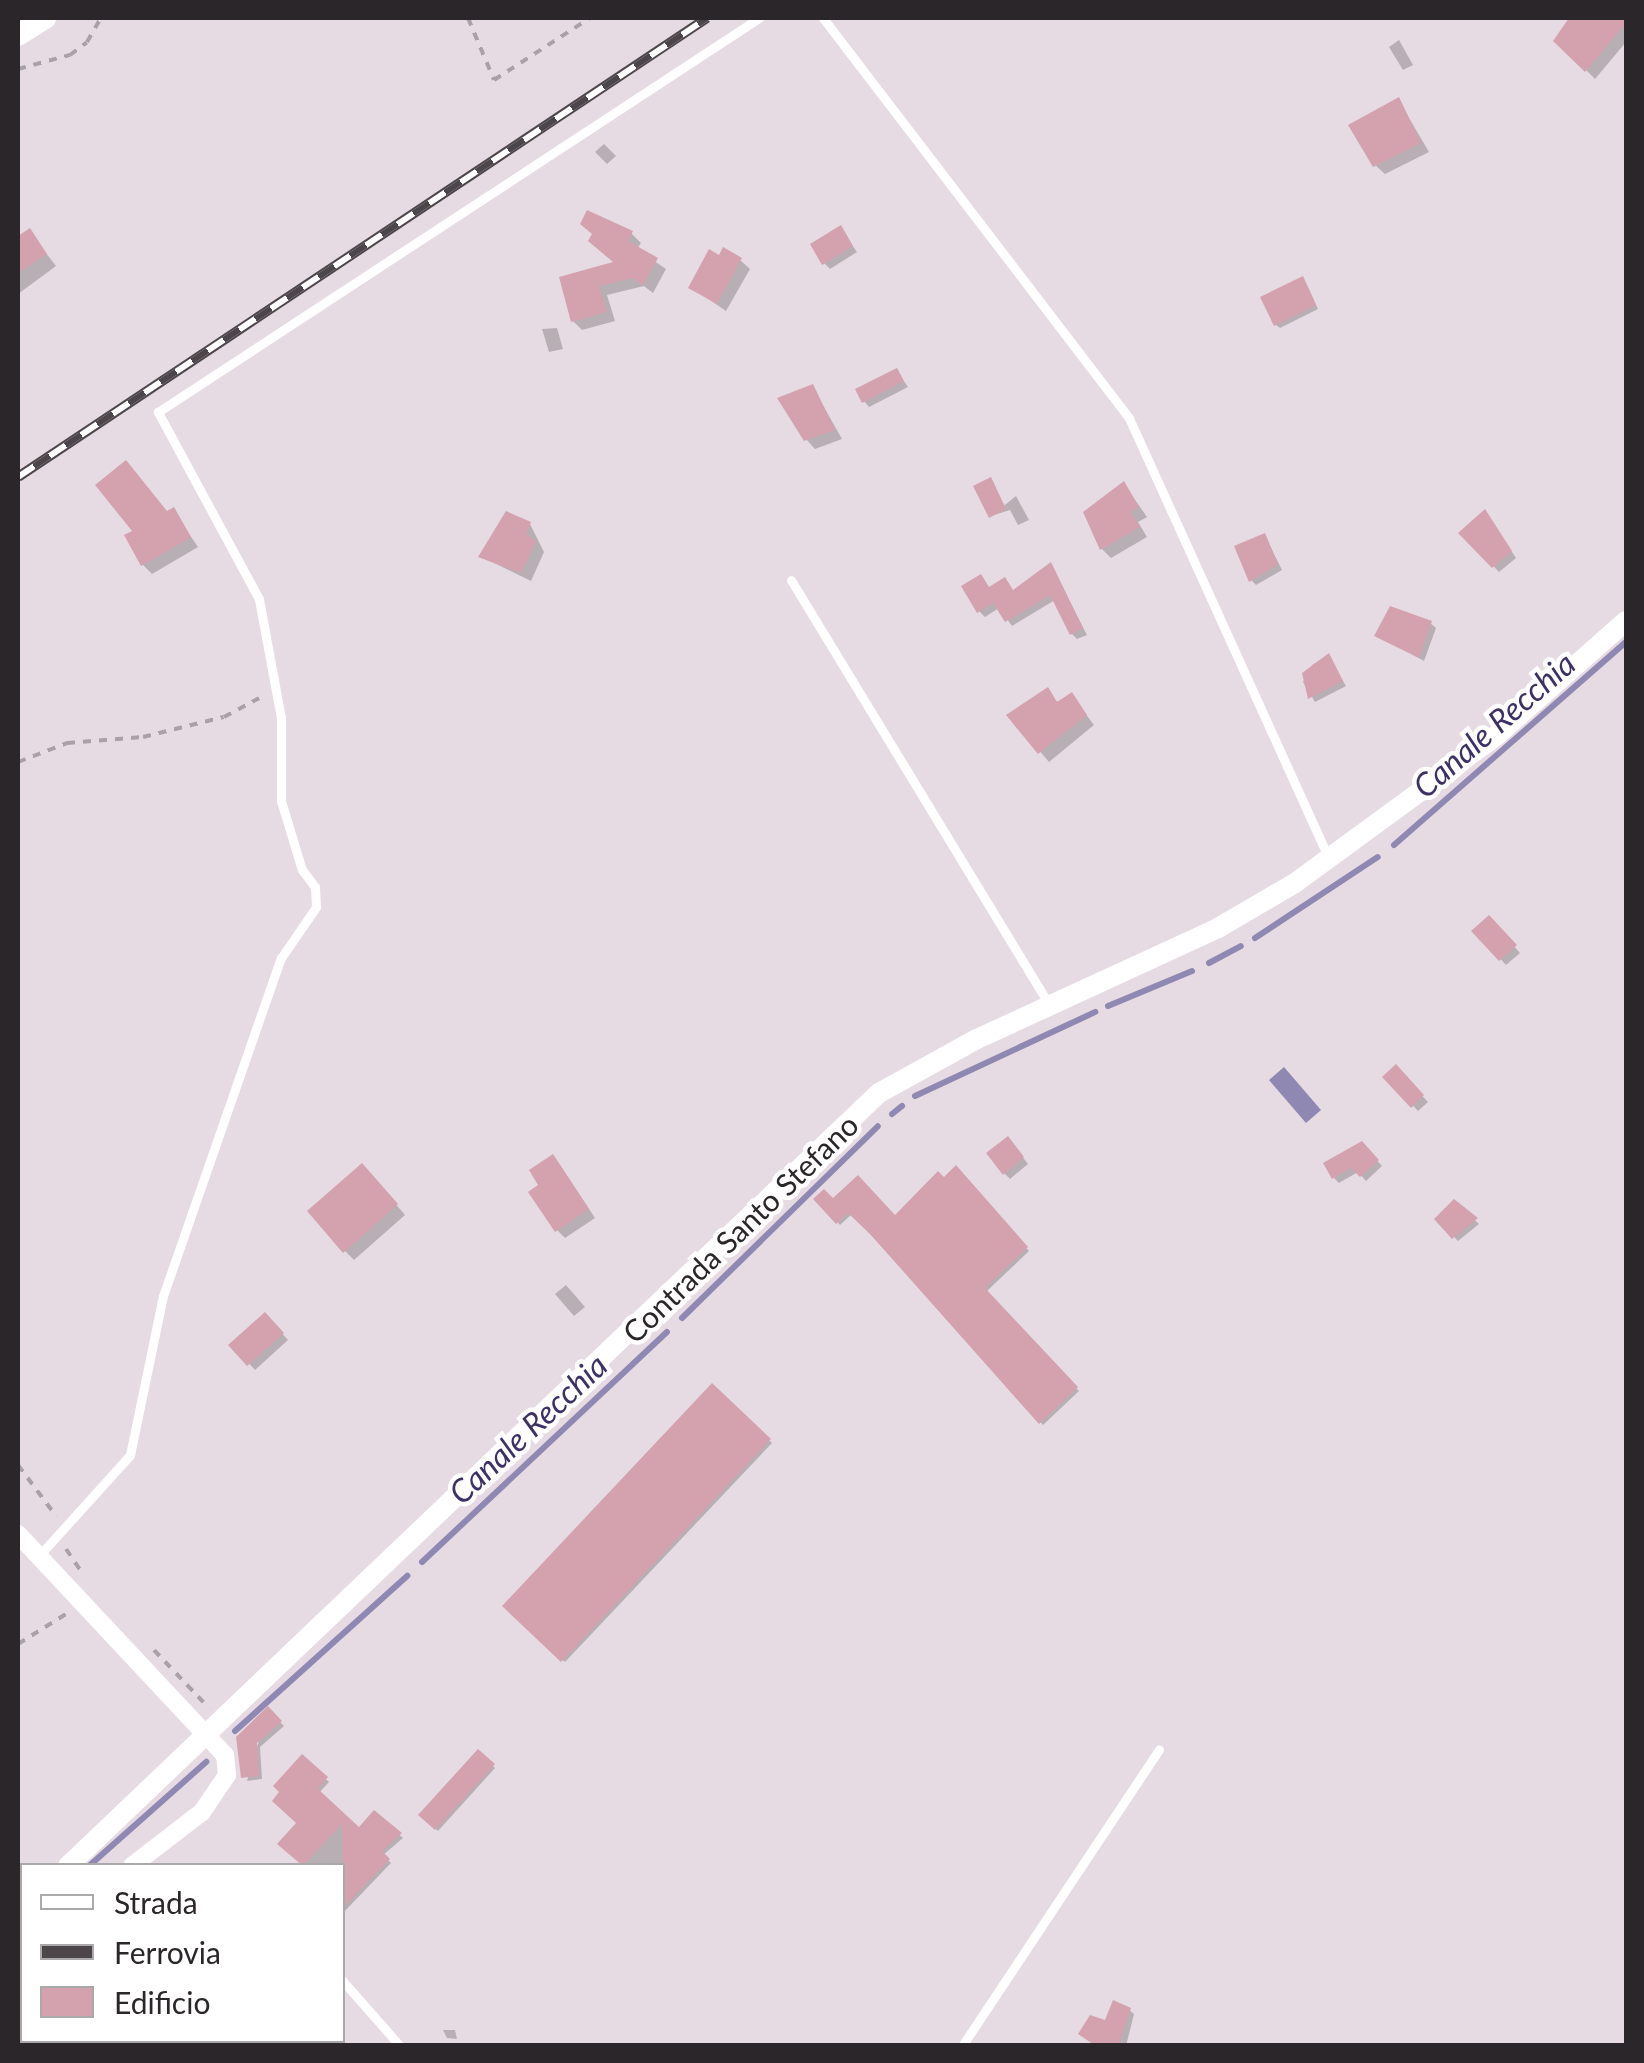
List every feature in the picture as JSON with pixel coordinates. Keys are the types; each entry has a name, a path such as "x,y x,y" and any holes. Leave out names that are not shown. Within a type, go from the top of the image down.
{"main road":[{"path":"18,34 45,18"}],"street":[{"name":"Contrada Santo Stefano","path":"71,1863 880,1093 1051,1006 1218,928 1330,860 1497,735 1626,622"},
{"path":"18,1534 77,1604 215,1730 226,1755 222,1786 202,1812 136,1863"}],"lane":[{"path":"36,1558 63,1535 130,1455 163,1296 282,958 316,907 315,887 288,834 281,801 286,768 259,599 158,412 759,18"},
{"path":"824,18 1129,418 1330,860"},
{"path":"791,580 1051,1006"},
{"path":"962,2046 1160,1750"},
{"path":"345,1983 400,2046"}],"path":[{"path":"18,68 70,54 87,42 101,18"},
{"path":"468,18 494,80 590,18"},
{"path":"18,762 67,743 142,737 224,717 276,689"},
{"path":"18,1465 88,1582"},
{"path":"18,1644 77,1604"},
{"path":"140,1639 203,1697 215,1730"}],"shaded area":[{"path":"1284,1067 1321,1110 1306,1123 1269,1080"}],"building":[{"path":"1569,18 1626,18 1626,23 1585,72 1553,41"},
{"path":"1399,97 1421,143 1373,167 1348,125"},
{"path":"587,210 633,231 628,241 658,258 642,286 633,278 599,286 607,312 571,322 559,277 613,262 588,241 592,234 580,224"},
{"path":"841,225 853,246 822,265 810,244"},
{"path":"30,228 47,254 18,273 18,236"},
{"path":"723,247 742,258 717,304 688,288 709,249 719,255"},
{"path":"1303,276 1316,305 1274,326 1260,297"},
{"path":"897,368 904,381 862,403 855,389"},
{"path":"813,384 835,430 804,441 777,398"},
{"path":"126,460 167,511 174,507 191,537 141,566 124,535 132,531 95,485"},
{"path":"991,477 1006,509 989,518 973,486"},
{"path":"1124,481 1139,507 1130,512 1140,527 1100,550 1083,512"},
{"path":"1485,509 1512,551 1492,568 1458,533"},
{"path":"506,511 531,522 526,534 536,541 521,573 478,557"},
{"path":"1265,533 1278,564 1249,582 1234,546"},
{"path":"1051,562 1083,628 1070,635 1050,595 1005,622 993,603 977,613 961,586 981,574 989,587 1005,577 1013,590"},
{"path":"1390,606 1432,621 1419,658 1374,636"},
{"path":"1329,653 1343,681 1308,699 1302,673"},
{"path":"1048,687 1057,702 1072,692 1087,715 1038,754 1006,715"},
{"path":"1489,915 1517,945 1499,961 1471,931"},
{"path":"1396,1064 1424,1095 1411,1108 1382,1077"},
{"path":"1008,1136 1024,1157 1003,1175 986,1153"},
{"path":"1362,1141 1379,1160 1360,1177 1351,1168 1332,1179 1323,1163"},
{"path":"553,1154 589,1209 555,1232 528,1192 538,1185 529,1170"},
{"path":"362,1163 398,1204 343,1253 307,1211"},
{"path":"956,1165 1028,1247 985,1288 1078,1387 1039,1424 871,1235 848,1213 836,1224 813,1199 824,1189 833,1198 858,1175 895,1215 938,1171 944,1177"},
{"path":"1454,1199 1478,1218 1452,1239 1434,1219"},
{"path":"265,1312 284,1333 247,1366 228,1345"},
{"path":"712,1383 771,1439 561,1662 502,1606"},
{"path":"268,1706 282,1721 257,1743 259,1776 241,1778 236,1737"},
{"path":"478,1749 495,1764 435,1830 418,1815"},
{"path":"302,1754 328,1777 318,1789 359,1827 374,1810 402,1833 382,1851 390,1859 345,1906 342,1824 306,1863 299,1863 277,1844 296,1823 272,1801 279,1792 273,1786"},
{"path":"1113,2000 1131,2008 1118,2046 1096,2046 1078,2034 1090,2015 1105,2020"}],"waterway":[{"name":"Canale Recchia","path":"1394,845 1626,642"},
{"name":"Canale Recchia","path":"1255,938 1378,857"},
{"name":"Canale Recchia","path":"1209,963 1241,946"},
{"name":"Canale Recchia","path":"1108,1006 1192,971"},
{"name":"Canale Recchia","path":"915,1096 1095,1012"},
{"name":"Canale Recchia","path":"892,1114 902,1106"},
{"name":"Canale Recchia","path":"682,1318 878,1126"},
{"name":"Canale Recchia","path":"422,1562 667,1332"},
{"name":"Canale Recchia","path":"235,1731 407,1576"},
{"name":"Canale Recchia","path":"92,1863 206,1762"}],"railway":[{"path":"18,477 707,18"}]}
